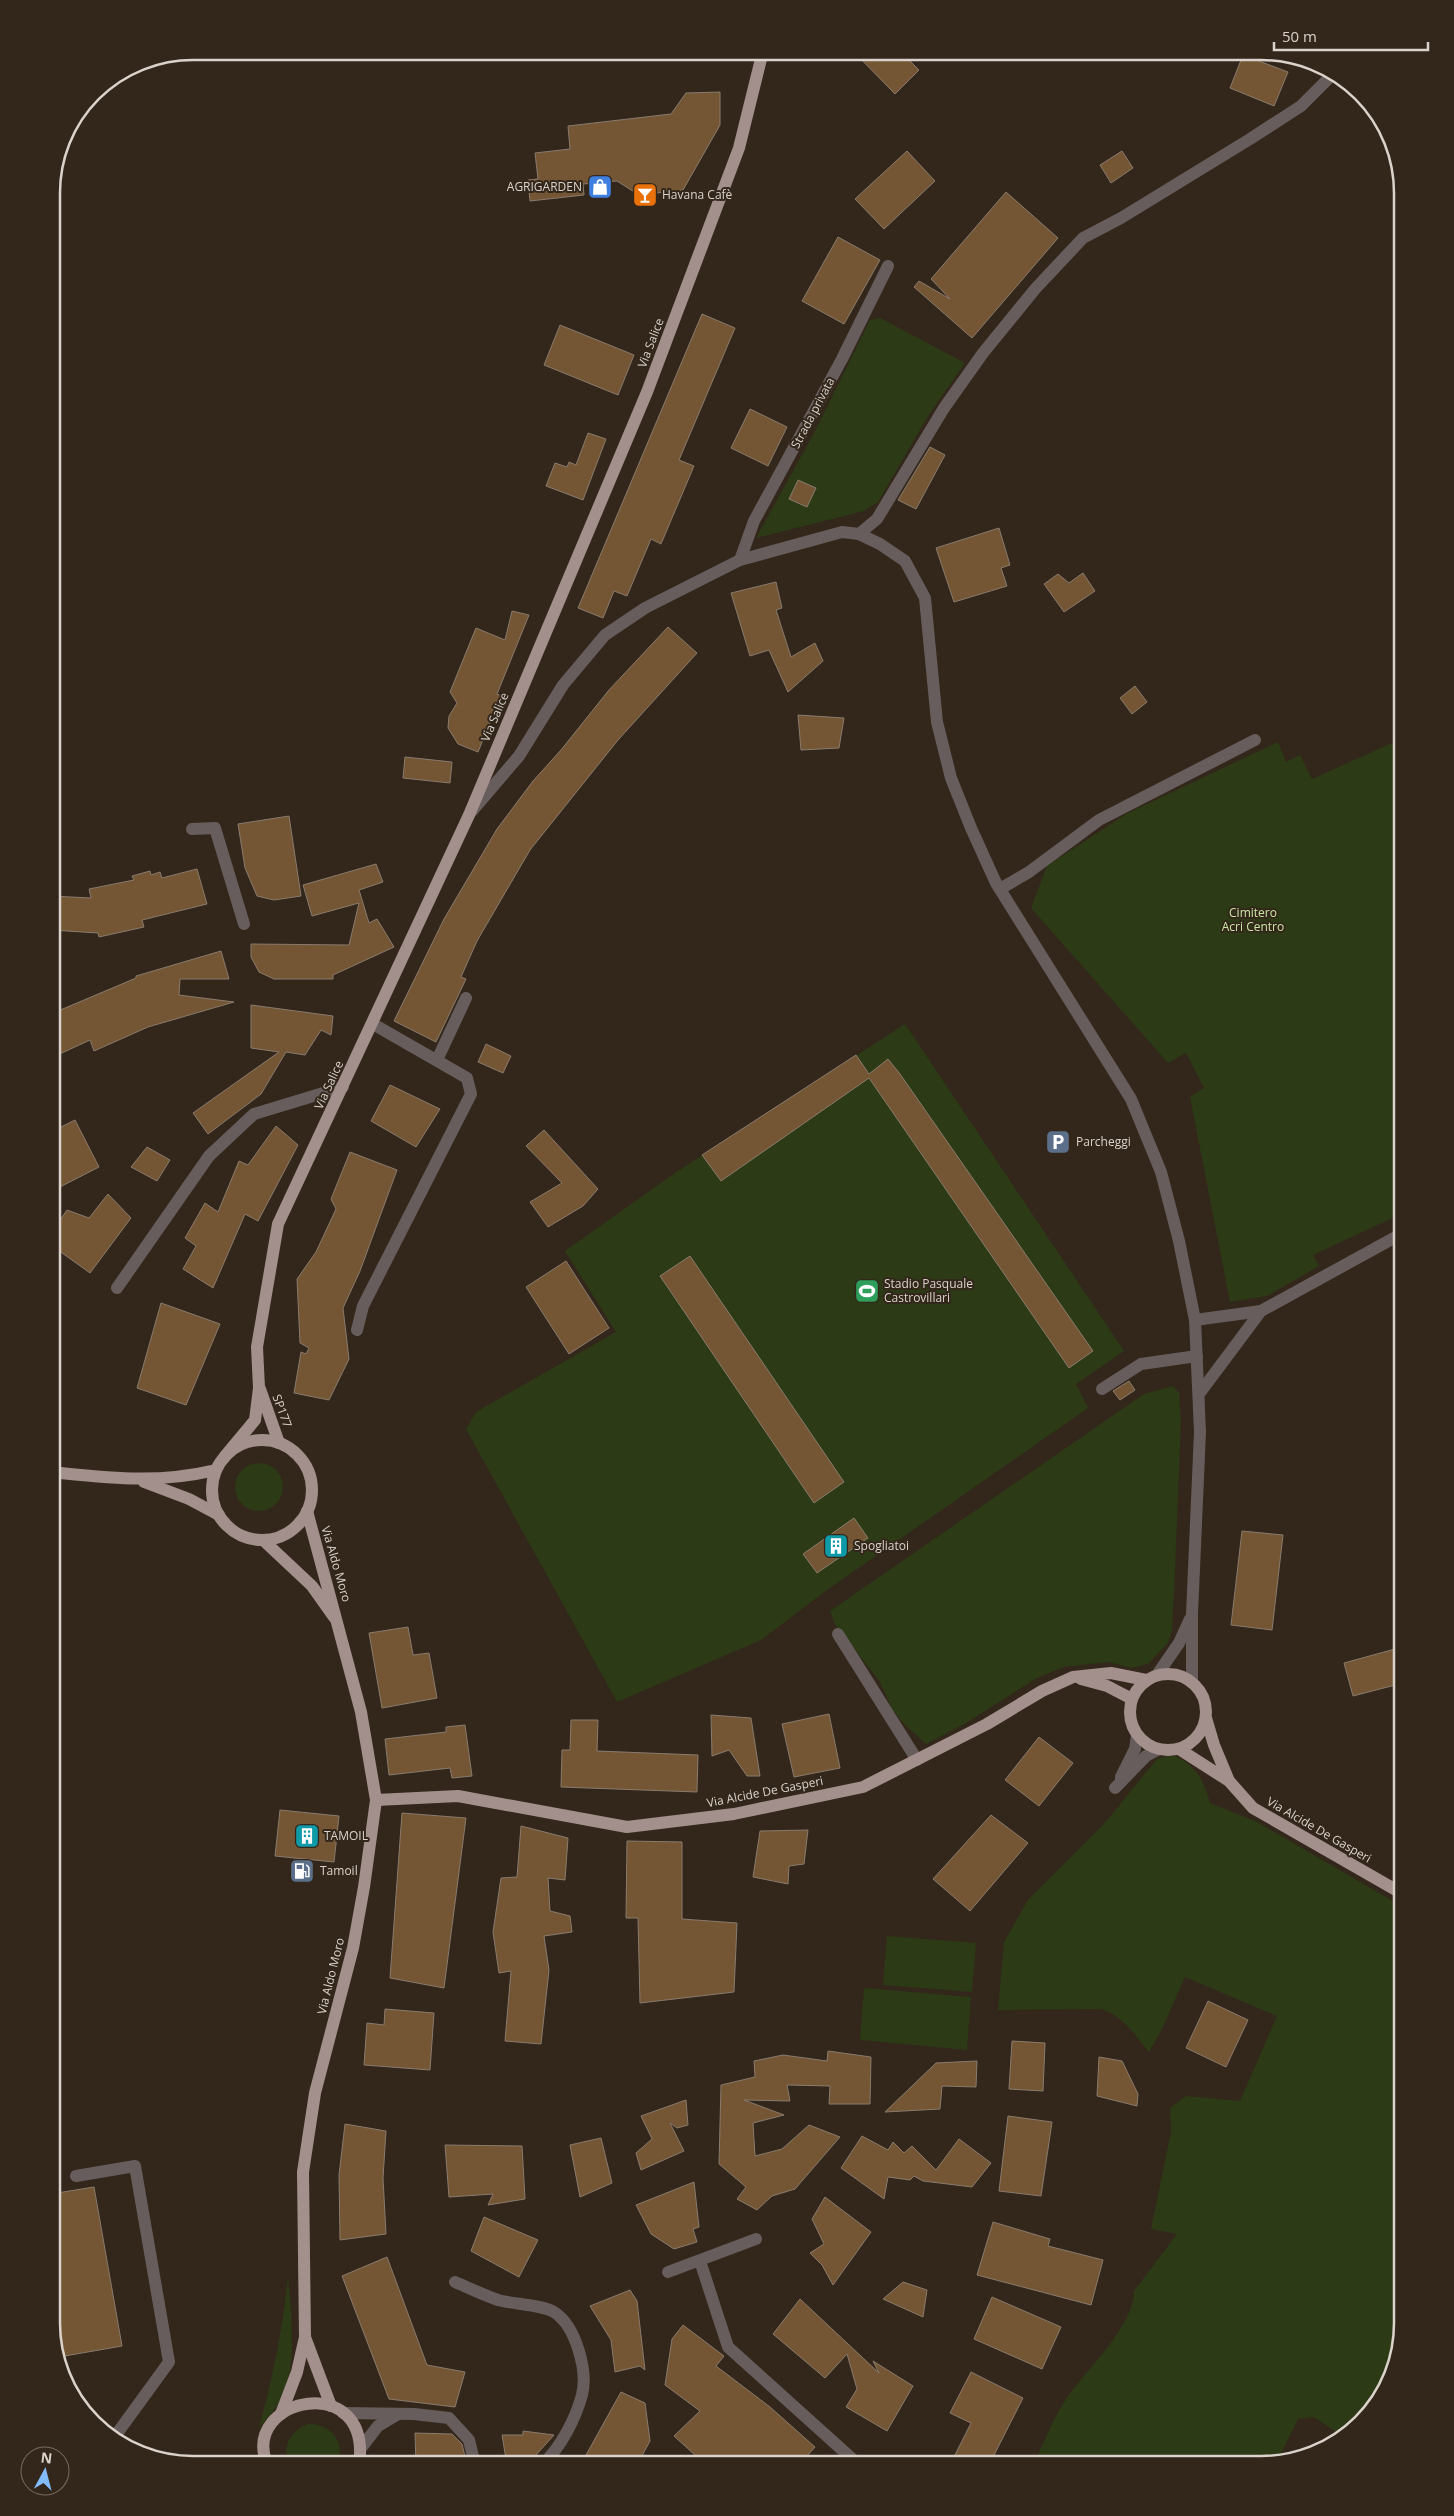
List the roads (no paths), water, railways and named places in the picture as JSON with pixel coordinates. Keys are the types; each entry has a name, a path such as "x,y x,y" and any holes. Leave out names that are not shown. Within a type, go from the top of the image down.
{"main road":[{"name":"Via Salice","path":"259,1388 257,1347 278,1224 469,815 647,392 739,148 761,60"},
{"name":"SP177","path":"259,1388 279,1443"},
{"path":"218,1515 213,1501 212,1485 216,1470 225,1456 255,1420 259,1388"},
{"path":"139,1480 189,1499 218,1515 236,1533 245,1537 264,1540 289,1532 300,1523 307,1511 311,1498 311,1484 308,1471 301,1459 291,1450 279,1443 265,1440 250,1441 236,1447 225,1456"},
{"path":"60,1473 139,1480 185,1477 216,1470"},
{"name":"Via Aldo Moro","path":"266,2456 267,2435 281,2414 297,2372 304,2337 304,2172 315,2093 347,1974 364,1888 376,1800 361,1712 339,1624 307,1511"},
{"name":"Via Aldo Moro","path":"264,1540 312,1586 339,1624"},
{"name":"Via Alcide De Gasperi","path":"376,1800 458,1796 627,1827 734,1814 863,1787 987,1724 1042,1691 1073,1677 1111,1673 1151,1678"},
{"path":"1206,1718 1197,1738 1179,1749 1159,1749 1143,1742 1137,1735 1131,1724 1129,1711 1137,1689 1151,1678 1169,1673 1182,1676 1192,1682 1201,1692 1206,1704 1206,1718 1214,1745 1229,1781"},
{"path":"1073,1677 1106,1686 1132,1699"},
{"name":"Via Alcide De Gasperi","path":"1179,1749 1229,1781 1253,1808 1394,1889"},
{"name":"Via Aldo Moro","path":"304,2337 331,2406"},
{"path":"281,2414 292,2406 305,2403 318,2402 331,2406 343,2413 356,2429 361,2448 360,2456"}],"street":[{"path":"860,534 877,519 944,408 983,353 1036,288 1083,238 1129,213 1301,106 1328,79"},
{"name":"Strada privata","path":"740,560 754,521 842,359 888,266"},
{"path":"469,815 519,756 563,685 605,635 645,608 740,560 842,532 860,534 880,544 905,561 925,598 936,722 951,778 971,828 1000,889 1131,1099 1161,1172 1179,1241 1195,1320 1199,1394 1199,1490 1192,1614 1192,1682"},
{"path":"1000,889 1029,872 1099,820 1255,740"},
{"path":"192,828 215,828 244,924"},
{"path":"437,1060 466,998"},
{"path":"357,1330 363,1306 471,1094 467,1078 373,1024"},
{"path":"117,1288 209,1156 254,1114 343,1087"},
{"path":"1195,1320 1262,1311 1394,1238"},
{"path":"1199,1394 1262,1311"},
{"path":"1102,1389 1141,1364 1197,1356"},
{"path":"1151,1678 1179,1643 1192,1614"},
{"path":"838,1634 917,1760"},
{"path":"1137,1735 1135,1749 1115,1788 1146,1756 1159,1749"},
{"path":"76,2176 136,2166 169,2362 117,2433"},
{"path":"668,2272 756,2240"},
{"path":"700,2261 728,2347 849,2456"},
{"path":"455,2282 498,2300 554,2312 574,2332 581,2355 582,2393 571,2422 551,2456"},
{"path":"343,2413 398,2414 449,2418 469,2440 473,2456"},
{"path":"361,2448 378,2426 398,2414"}],"place":[{"name":"AGRIGARDEN","path":"600,187"},
{"name":"Havana Cafè","path":"645,195"},
{"name":"Parcheggi","path":"1058,1142"},
{"name":"Stadio Pasquale Castrovillari","path":"867,1291"},
{"name":"Spogliatoi","path":"836,1546"},
{"name":"TAMOIL","path":"307,1836"},
{"name":"Tamoil","path":"302,1871"}],"park label":[{"name":"Cimitero Acri Centro","path":"1253,920"}]}
